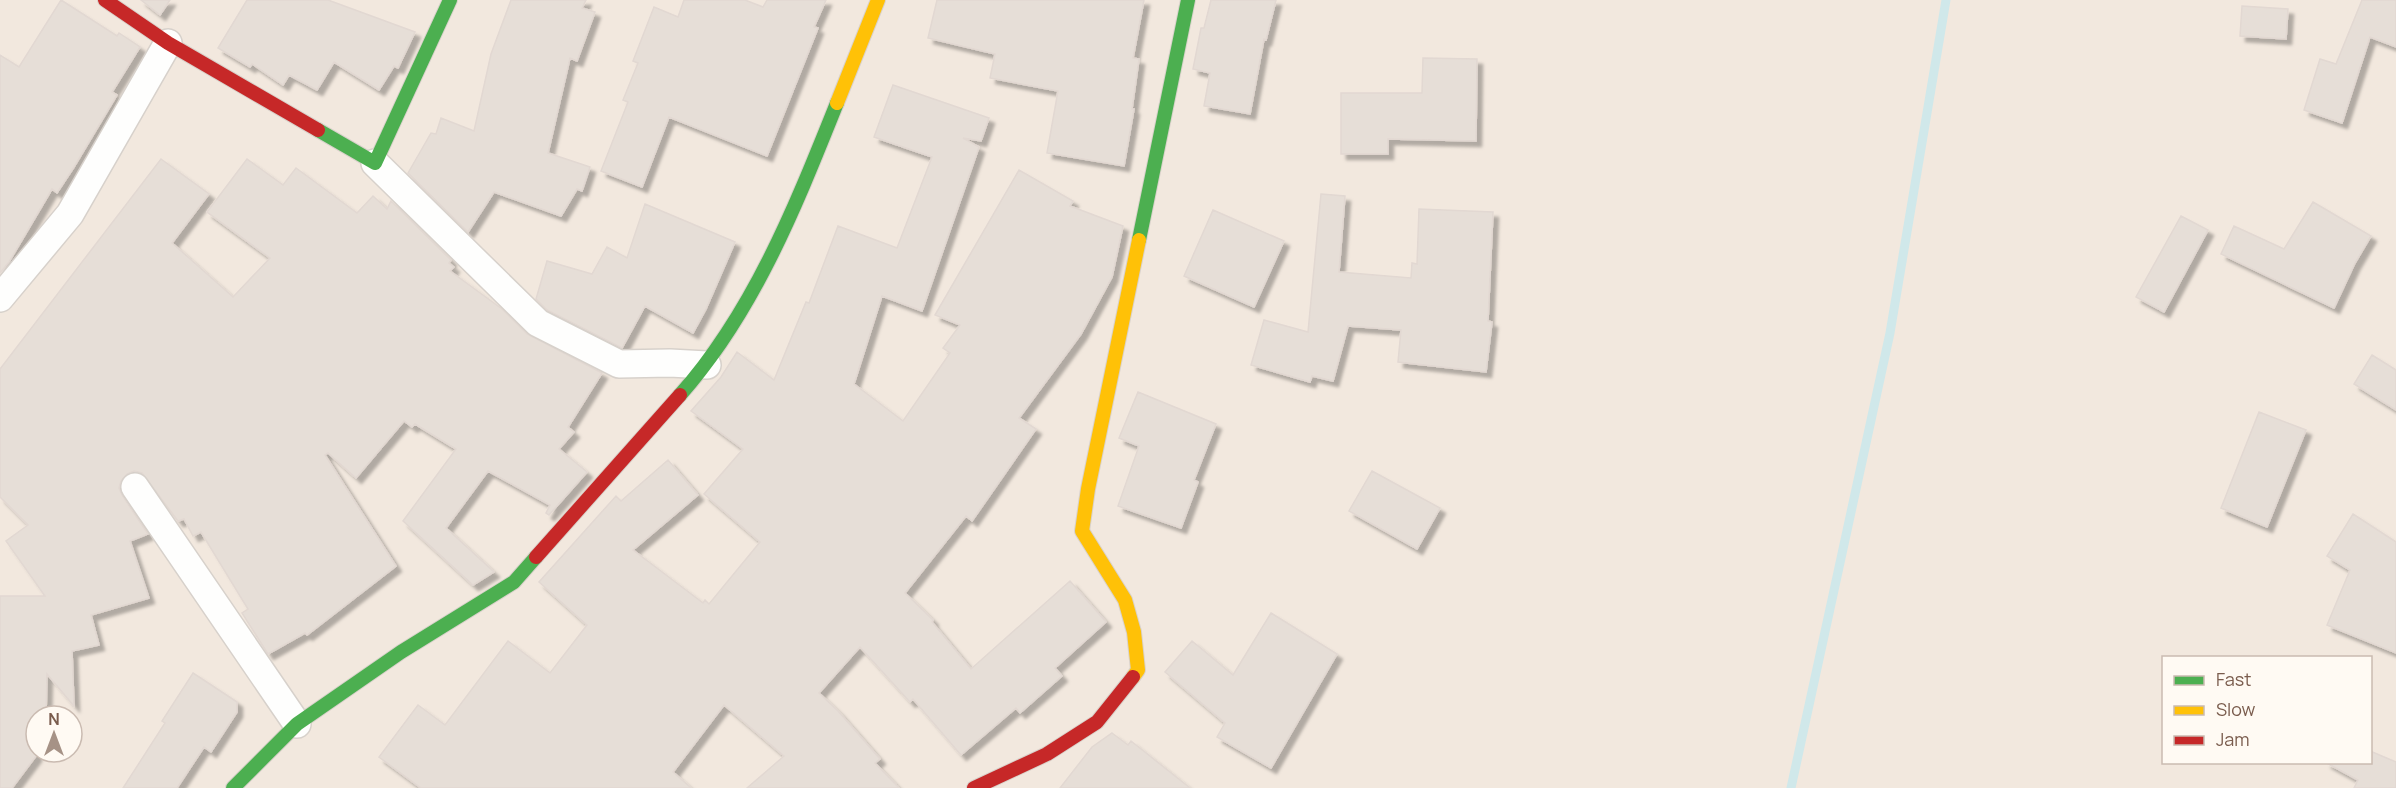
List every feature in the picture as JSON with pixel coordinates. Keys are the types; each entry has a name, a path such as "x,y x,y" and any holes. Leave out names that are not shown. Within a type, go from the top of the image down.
{"street":[{"path":"105,0 168,43 375,164 538,324 619,364 707,365"},
{"path":"375,164 450,0"},
{"path":"233,788 297,724 401,652 514,582 707,365 758,284 819,147 878,0"},
{"path":"974,788 1047,754 1097,722 1138,670 1134,632 1125,600 1083,531 1088,489 1188,0"},
{"path":"0,298 69,214 168,43"},
{"path":"135,487 297,724"}],"shaded area":[{"path":"0,0 2396,0 2396,788 0,788"}],"building":[{"path":"61,0 117,36 119,33 140,47 112,92 117,95 74,167 57,193 52,189 9,262 0,273 0,55 19,67"},
{"path":"141,0 170,0 160,15"},
{"path":"247,0 328,0 415,32 398,68 394,66 379,90 334,62 317,90 289,75 283,85 252,64 250,67 218,48"},
{"path":"511,0 586,0 582,8 595,12 577,61 570,58 548,153 590,167 582,191 577,189 561,216 494,192 468,232 408,173 431,133 436,134 441,118 474,131 491,54"},
{"path":"684,0 745,0 763,7 767,0 826,0 814,27 818,28 767,156 669,117 642,187 601,171 628,102 623,100 638,63 633,61 654,7 678,17"},
{"path":"937,0 1144,0 1133,58 1139,59 1132,109 1134,109 1124,166 1047,153 1058,91 990,78 995,54 928,38"},
{"path":"1211,0 1276,0 1266,40 1264,39 1250,114 1204,106 1210,73 1193,69 1201,28 1204,28"},
{"path":"2362,0 2396,0 2396,47 2370,37 2342,123 2304,110 2320,59 2336,64"},
{"path":"2242,6 2288,9 2286,39 2240,36"},
{"path":"1423,58 1477,59 1476,141 1388,139 1388,154 1341,154 1341,93 1422,93"},
{"path":"893,85 989,118 981,141 963,138 979,147 922,311 882,296 854,384 903,421 950,353 943,348 960,325 935,315 1019,170 1073,201 1070,206 1123,226 1112,277 1081,334 1019,418 1036,429 972,521 966,516 905,593 933,620 932,622 971,669 1070,581 1106,622 1055,668 1062,676 1020,713 1016,708 961,755 913,699 910,702 860,647 819,693 880,759 875,763 899,788 747,788 784,756 724,705 673,772 691,788 421,788 379,757 418,705 445,725 508,641 550,673 587,625 539,582 616,496 621,501 668,460 698,495 633,550 703,603 705,600 709,604 760,542 704,494 743,449 691,411 721,377 737,352 774,380 806,302 809,303 838,226 897,248 932,157 874,137"},
{"path":"161,159 209,194 172,243 233,297 270,258 207,212 247,159 283,185 296,168 357,213 373,196 387,209 391,201 451,260 449,263 454,267 450,271 502,309 527,334 602,373 568,427 574,432 559,449 587,472 549,515 546,513 550,505 488,471 446,528 494,572 473,585 403,521 456,449 415,424 412,427 404,421 356,478 328,453 325,455 396,566 307,635 305,633 268,654 242,613 248,609 201,532 193,536 184,519 178,521 142,473 134,471 127,474 119,488 148,534 130,541 149,598 91,615 99,645 72,651 74,704 47,674 46,704 24,704 24,764 30,764 12,788 0,788 0,596 45,596 6,541 28,525 0,497 0,369"},
{"path":"1321,194 1345,196 1339,272 1411,278 1412,263 1417,264 1419,209 1493,212 1488,321 1492,322 1486,372 1398,362 1401,330 1348,326 1333,381 1312,376 1310,382 1251,365 1264,320 1308,332"},
{"path":"2313,202 2371,236 2355,263 2334,308 2221,254 2234,226 2284,249"},
{"path":"645,204 735,242 693,333 645,306 622,348 547,310 536,299 547,261 592,274 607,247 627,258"},
{"path":"1213,210 1284,241 1254,307 1184,276"},
{"path":"2181,216 2208,230 2164,312 2136,297"},
{"path":"2372,355 2396,370 2396,410 2354,384"},
{"path":"1138,392 1216,424 1194,480 1198,482 1181,528 1118,506 1139,446 1119,438"},
{"path":"2259,412 2306,430 2267,527 2221,508"},
{"path":"1372,471 1440,508 1417,549 1349,511"},
{"path":"2353,514 2396,542 2396,653 2327,625 2350,570 2327,556"},
{"path":"1271,613 1337,654 1271,768 1217,737 1225,723 1165,672 1192,641 1233,675"},
{"path":"193,673 237,702 237,712 211,752 204,747 177,788 123,788 165,723 162,721"},
{"path":"1112,733 1128,745 1131,741 1190,788 1060,788 1092,747"},
{"path":"2372,752 2396,762 2396,788 2354,788 2358,780 2329,764 2372,764"}],"waterway":[{"path":"1791,788 1890,333 1946,0"}],"traffic: fast":[{"path":"318,130 375,163 450,0"},
{"path":"1139,240 1188,0"},
{"path":"680,395 730,329 771,256 806,180 837,103"},
{"path":"233,788 297,724 401,652 514,582 536,557"}],"traffic: slow":[{"path":"837,103 878,0"},
{"path":"1133,677 1138,670 1134,632 1125,600 1082,531 1088,489 1139,240"}],"traffic: jam":[{"path":"105,0 168,43 318,130"},
{"path":"536,557 680,395"},
{"path":"974,788 1047,754 1097,722 1133,677"}]}
